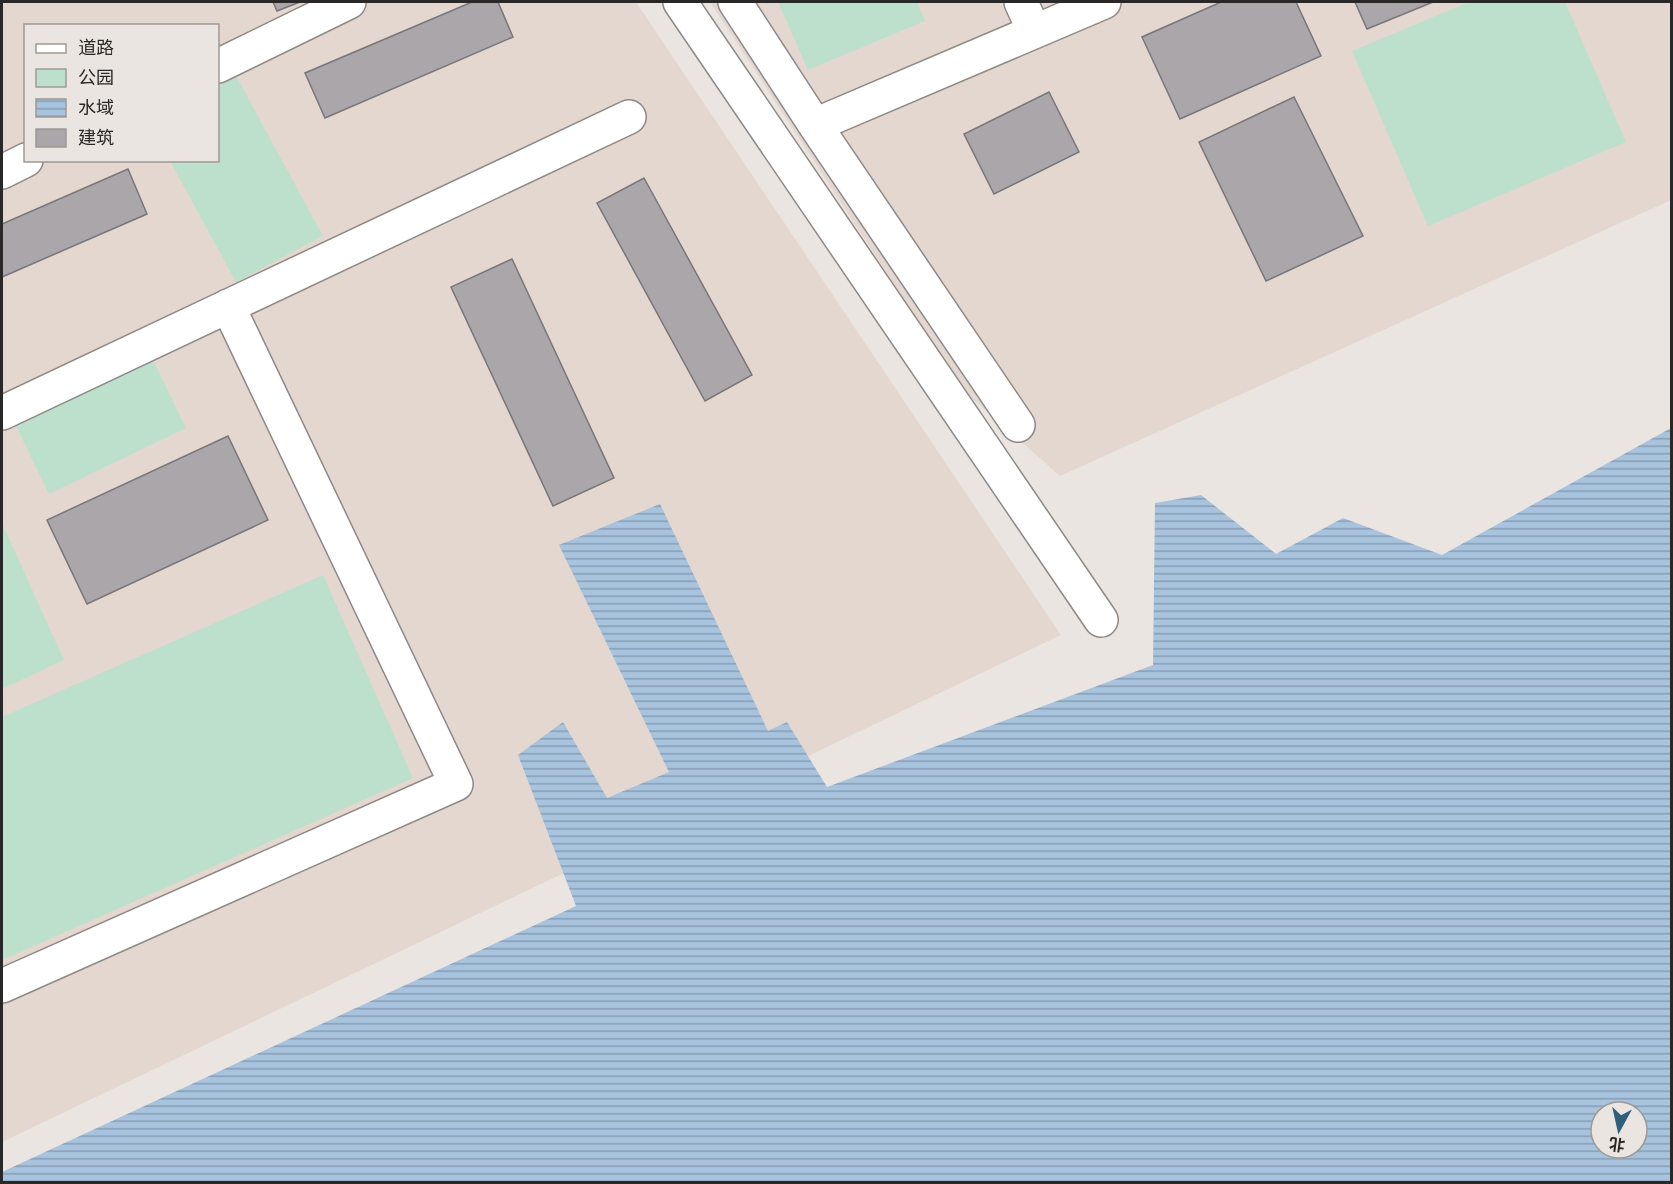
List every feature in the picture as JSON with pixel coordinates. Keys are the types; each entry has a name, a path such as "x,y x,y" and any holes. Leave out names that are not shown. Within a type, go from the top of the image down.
{"street":[{"path":"219,66 349,2"},
{"path":"680,2 1101,620"},
{"path":"735,2 814,125 1018,425"},
{"path":"1021,2 1034,31"},
{"path":"814,125 1104,2"},
{"path":"2,413 629,117"},
{"path":"2,172 24,161"},
{"path":"2,986 456,784 228,306"}],"shaded area":[{"path":"2,2 636,2 1061,635 2,1142"},
{"path":"710,2 1671,2 1671,200 1060,476 964,391"}],"green space":[{"path":"778,2 917,2 925,21 808,70"},
{"path":"1469,2 1565,2 1626,142 1428,226 1352,51"},
{"path":"236,76 323,236 236,282 171,162 219,162 219,85"},
{"path":"152,358 186,428 49,494 15,424"},
{"path":"2,523 64,660 2,689"},
{"path":"323,575 413,778 2,960 2,717"}],"water":[{"path":"1671,428 1671,1182 2,1182 2,1172 576,906 518,755 563,722 607,798 669,772 559,545 660,504 768,731 787,722 827,787 1153,665 1155,503 1201,495 1276,554 1343,518 1442,555"}],"building":[{"path":"273,2 300,2 277,11"},
{"path":"472,2 498,2 513,37 325,118 305,73"},
{"path":"1221,2 1296,2 1321,56 1180,119 1142,37"},
{"path":"1355,2 1433,2 1367,29"},
{"path":"1049,92 1079,152 994,194 964,134"},
{"path":"1294,97 1363,236 1266,281 1199,142"},
{"path":"128,169 147,214 2,277 2,224"},
{"path":"644,178 752,375 705,401 597,203"},
{"path":"512,259 614,478 553,506 451,287"},
{"path":"228,436 268,520 87,604 47,520"}]}
